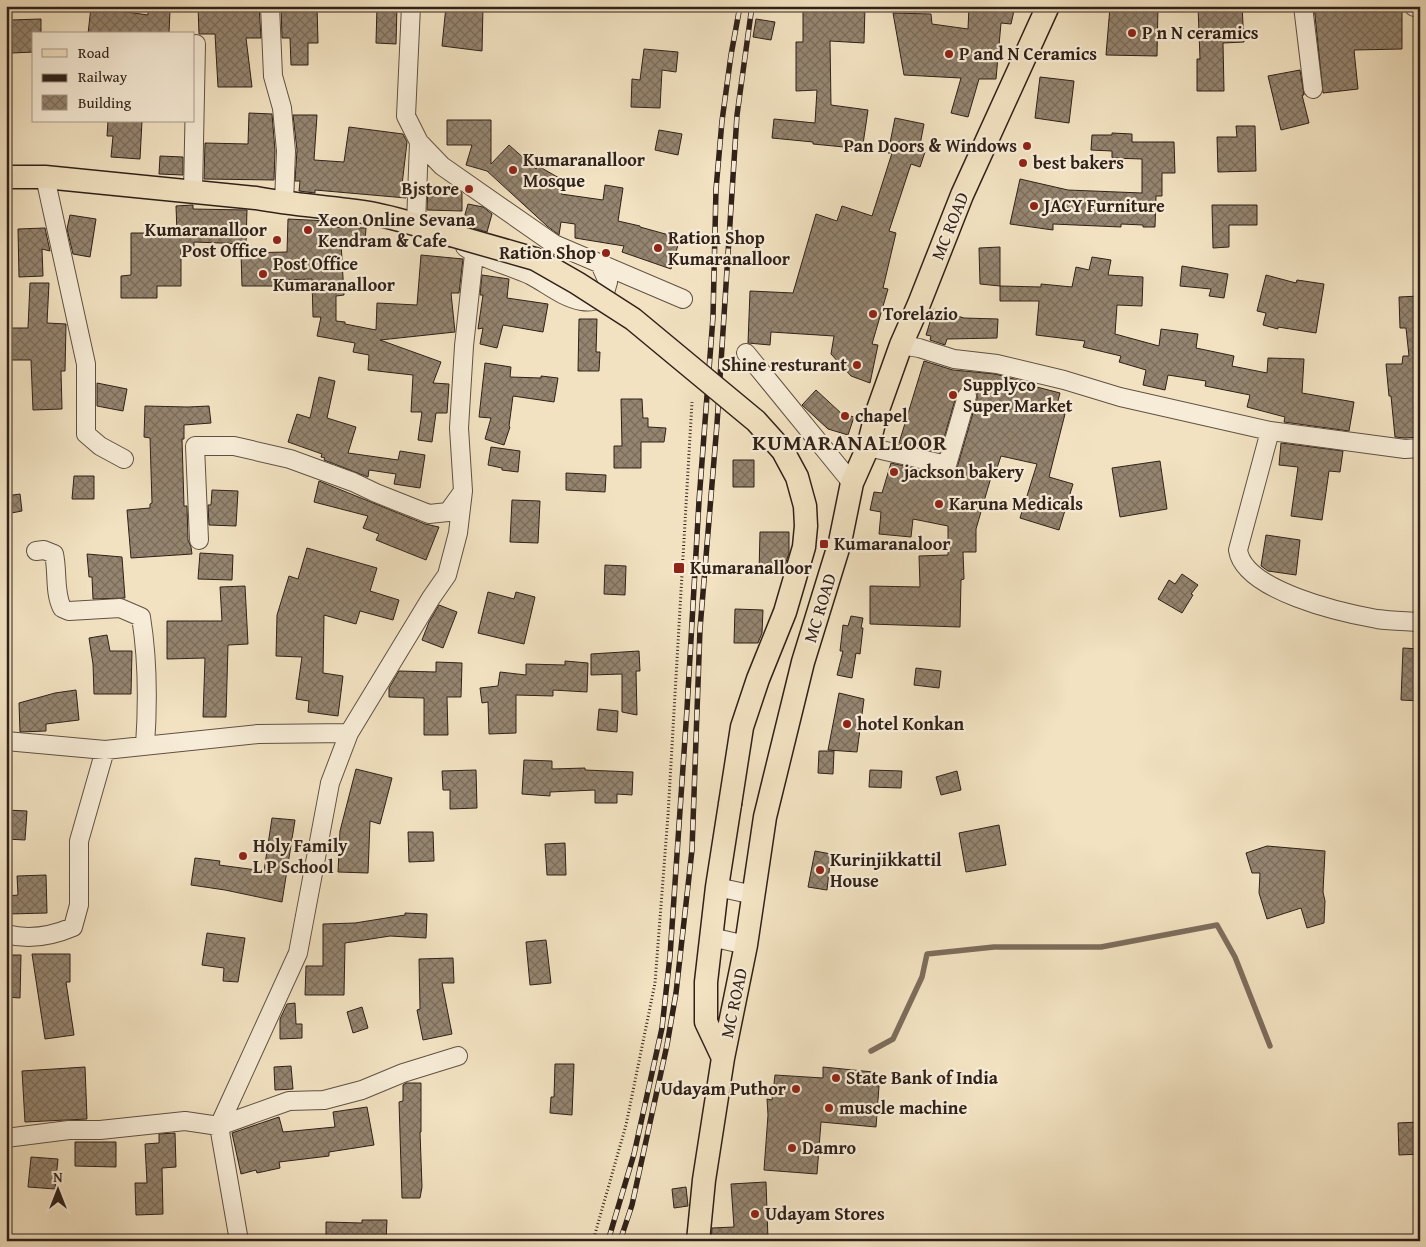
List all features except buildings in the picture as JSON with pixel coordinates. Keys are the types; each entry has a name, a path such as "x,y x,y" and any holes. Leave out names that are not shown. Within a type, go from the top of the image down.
{"main road":[{"name":"MC ROAD","path":"698,1241 704,1180 723,1058 746,945 765,817 803,662 840,542 852,483 868,447 876,415 901,345 962,195 1048,6"},
{"path":"6,177 45,177 142,185 370,213 416,224 535,259 633,320 756,421 783,451 797,477 805,506 806,526 804,546 786,612 758,679 742,727 717,887 706,982 706,1022 723,1058"}],"street":[{"path":"270,6 273,76 282,108 286,151 284,203"},
{"path":"411,6 406,116 419,142 442,166 554,244 683,299"},
{"path":"1302,6 1313,89"},
{"path":"195,93 196,44"},
{"path":"193,192 194,122"},
{"path":"416,224 419,142"},
{"path":"45,177 86,364 86,434 100,446 124,459"},
{"path":"451,235 474,254 530,275 580,301 594,302 604,296 608,282 600,264"},
{"path":"239,1241 219,1126 298,952 330,783 349,733 447,575 458,533 463,491 459,428 464,346 474,254"},
{"path":"901,345 919,348 954,359 997,364 1064,380 1120,397 1270,431 1405,449 1420,448"},
{"path":"746,353 852,483"},
{"path":"868,447 947,465 967,396"},
{"path":"1270,431 1238,550 1242,563 1275,588 1299,599 1378,619 1420,622"},
{"path":"199,540 195,446 234,446 290,459 353,482 429,514 448,512 463,491"},
{"path":"36,551 44,550 54,554 58,602 62,608 69,611 120,608 141,617 145,642 147,682 145,746"},
{"path":"6,741 105,750 258,734 349,733"},
{"path":"6,934 20,938 58,933 73,926 80,905 79,841 105,750"},
{"path":"717,887 754,895"},
{"path":"711,937 746,945"},
{"path":"6,1138 69,1130 100,1130 185,1121 219,1126 289,1101 324,1100 362,1090 403,1073 458,1056"}],"path":[{"path":"593,1241 626,1126 655,983 668,815 692,402"}],"waterway":[{"path":"871,1051 893,1039 922,977 927,954 994,947 1101,947 1217,925 1235,957 1270,1046"}],"railway":[{"path":"608,1241 634,1154 662,1028 670,956 699,501 713,317 716,189 722,121 740,6"},
{"path":"620,1241 632,1205 667,1045 676,993 692,850 700,629 717,424 737,115 752,6"}],"place":[{"name":"P n N ceramics","path":"1132,33"},
{"name":"P and N Ceramics","path":"949,54"},
{"name":"Pan Doors & Windows","path":"1027,146"},
{"name":"best bakers","path":"1023,163"},
{"name":"Kumaranalloor Mosque","path":"513,170"},
{"name":"Bjstore","path":"469,189"},
{"name":"JACY Furniture","path":"1034,206"},
{"name":"Xeon Online Sevana Kendram & Cafe","path":"308,230"},
{"name":"Kumaranalloor Post Office","path":"277,240"},
{"name":"Ration Shop Kumaranalloor","path":"658,248"},
{"name":"Ration Shop","path":"606,253"},
{"name":"Post Office Kumaranalloor","path":"263,274"},
{"name":"Torelazio","path":"873,314"},
{"name":"Shine resturant","path":"857,365"},
{"name":"Supplyco Super Market","path":"953,395"},
{"name":"chapel","path":"845,416"},
{"name":"jackson bakery","path":"894,472"},
{"name":"Karuna Medicals","path":"939,504"},
{"name":"Kumaranaloor","path":"824,544"},
{"name":"Kumaranalloor","path":"679,568"},
{"name":"hotel Konkan","path":"847,724"},
{"name":"Holy Family L P School","path":"243,856"},
{"name":"Kurinjikkattil House","path":"820,870"},
{"name":"State Bank of India","path":"836,1078"},
{"name":"Udayam Puthor","path":"796,1089"},
{"name":"muscle machine","path":"829,1108"},
{"name":"Damro","path":"792,1148"},
{"name":"Udayam Stores","path":"755,1214"}],"district":[{"name":"KUMARANALLOOR","path":"850,442"}]}
